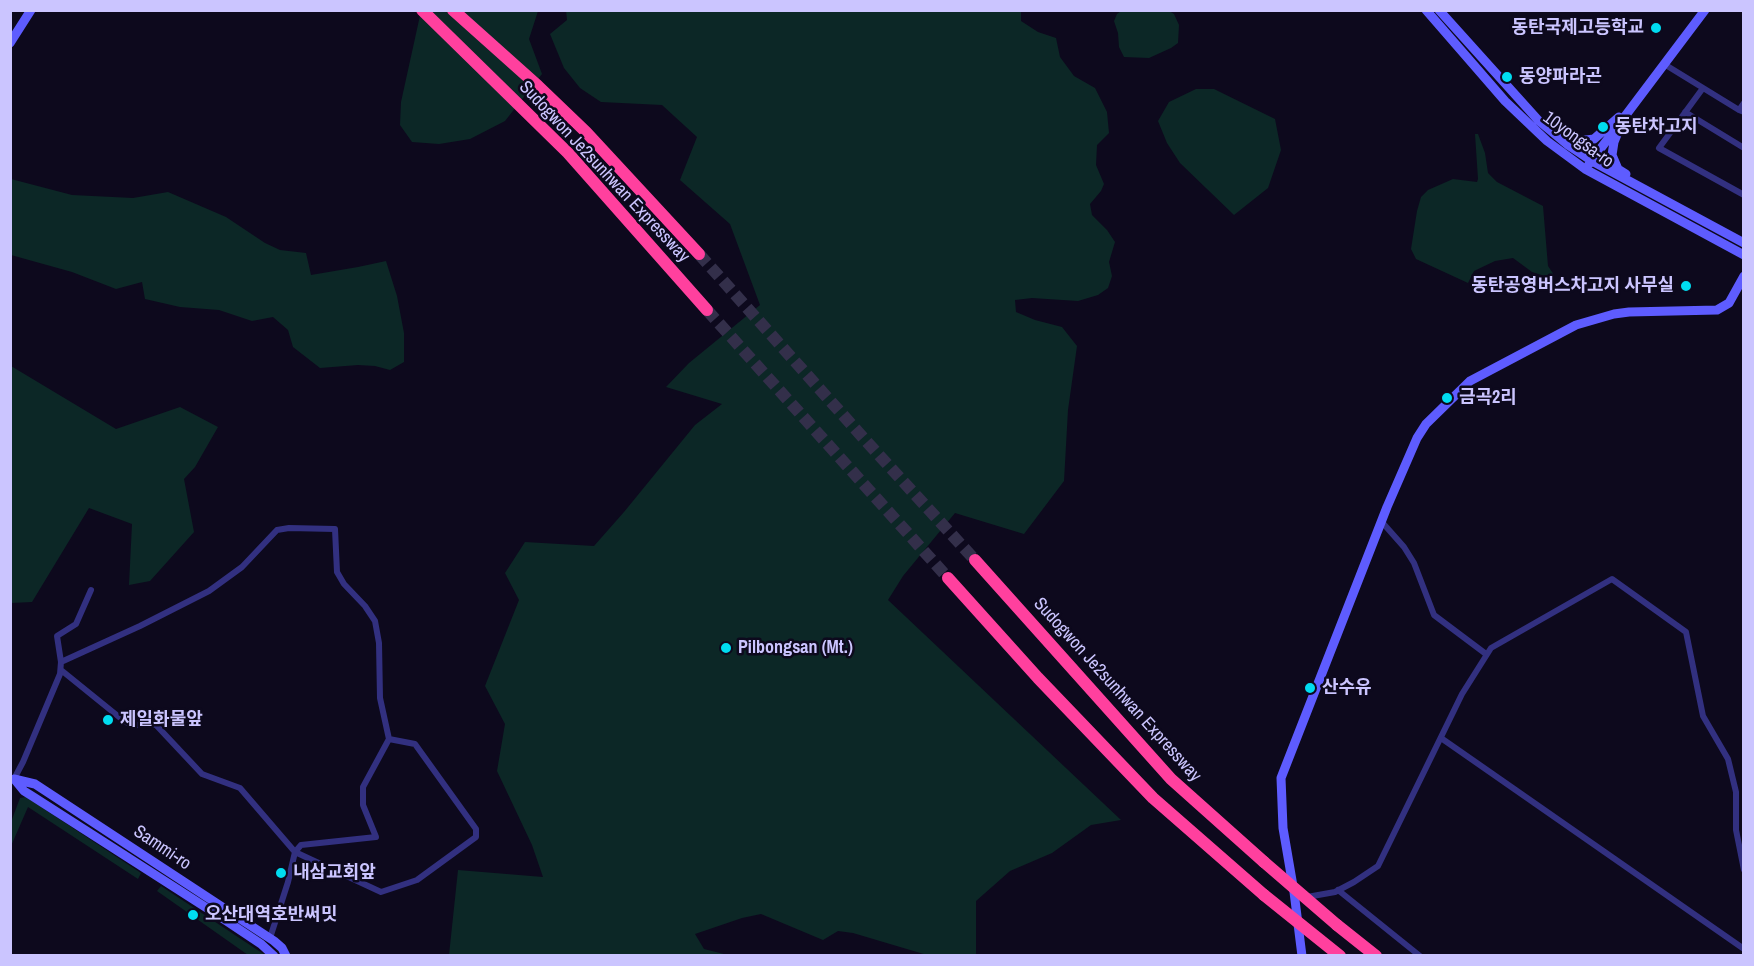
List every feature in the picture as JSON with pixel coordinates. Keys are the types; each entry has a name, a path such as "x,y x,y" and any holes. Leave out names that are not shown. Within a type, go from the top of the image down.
{"highway":[{"name":"Sudogwon Je2sunhwan Expressway","path":"422,10 568,153 707,310"},
{"name":"Sudogwon Je2sunhwan Expressway","path":"453,10 586,132 699,254"},
{"name":"Sudogwon Je2sunhwan Expressway","path":"975,560 1171,779 1264,862 1376,956"},
{"path":"948,578 1038,678 1153,798 1264,895 1340,956"}],"street":[{"path":"10,44 31,10"},
{"name":"10yongsa-ro","path":"1426,10 1523,120 1546,141 1743,255"},
{"name":"10yongsa-ro","path":"1439,10 1533,115 1588,165 1678,208 1743,243"},
{"path":"1588,165 1705,10"},
{"path":"1664,64 1742,108"},
{"path":"1703,88 1659,148 1743,195"},
{"path":"1551,132 1578,141 1594,139 1636,102"},
{"path":"1636,102 1611,149 1613,161 1618,169 1627,176 1663,195 1678,208"},
{"path":"1685,112 1743,148"},
{"path":"1302,956 1295,899 1282,828 1281,778 1381,521 1417,438 1426,424 1470,381 1586,321 1629,312 1717,310 1729,303 1743,276"},
{"path":"1381,521 1404,547 1414,563 1434,615 1486,654"},
{"path":"61,666 208,591 242,567 277,530 335,529 337,572 344,585 365,606 375,621 379,643 380,698 388,739 363,787 363,805 376,837 301,845 295,852 270,938"},
{"path":"1295,899 1338,890 1378,866 1462,694 1491,648 1612,579 1686,632 1703,716 1728,759 1736,792 1736,830 1743,870"},
{"path":"12,780 23,762 60,674 57,636 76,624 92,590"},
{"path":"61,666 124,721 133,726 146,723 156,725 202,774 240,788 295,852 381,892 417,880 476,837 476,829 415,744 388,739"},
{"path":"1442,738 1743,949"},
{"name":"Sammi-ro","path":"12,780 35,784 270,938 282,948 286,956"},
{"name":"Sammi-ro","path":"12,780 24,791 261,944 274,956"},
{"path":"1338,890 1420,956"}],"green space":[{"path":"566,10 1021,11 1021,21 1038,32 1056,38 1060,57 1074,76 1095,88 1107,112 1109,133 1097,145 1096,165 1104,184 1090,204 1092,215 1115,242 1109,262 1112,276 1108,288 1098,295 1078,301 1032,298 1015,300 1016,312 1062,327 1077,346 1068,410 1064,481 1024,534 955,513 903,576 888,600 1121,820 1091,825 1052,853 1010,871 976,901 976,955 927,955 853,933 838,931 823,940 761,914 695,934 704,949 728,955 449,955 458,870 543,877 532,845 497,771 505,724 485,686 519,600 505,573 525,542 594,546 695,425 722,404 666,387 689,363 760,305 730,224 680,180 697,137 662,105 601,102 580,88 564,68 550,34 567,20"},
{"path":"421,11 538,11 529,39 542,74 505,121 470,139 439,144 412,142 400,125 401,102"},
{"path":"1121,11 1169,11 1174,14 1179,25 1178,43 1149,58 1124,57 1119,47 1114,21"},
{"path":"1196,89 1214,89 1275,119 1281,150 1268,188 1234,215 1180,163 1167,143 1158,121 1169,102"},
{"path":"1475,134 1478,134 1485,153 1488,173 1497,182 1543,206 1548,266 1554,275 1548,277 1532,272 1513,258 1495,261 1474,271 1468,283 1416,259 1411,249 1421,197 1428,190 1453,179 1477,182"},
{"path":"11,179 72,195 133,198 168,192 226,217 265,243 280,250 306,253 311,275 386,261 397,296 404,333 404,362 390,370 358,365 320,368 293,347 288,330 273,317 252,321 219,310 180,307 145,299 142,282 116,289 72,272 11,255"},
{"path":"11,366 116,429 180,407 218,427 195,467 184,479 194,532 150,581 129,585 132,524 89,508 32,602 11,603"},
{"path":"26,797 141,873 138,879 28,807 11,846 11,822 20,798"},
{"path":"161,886 265,955 248,955 157,891"}],"tunnel":[{"path":"699,254 975,560"},
{"path":"707,310 948,578"}],"place":[{"name":"동탄국제고등학교","path":"1656,28"},
{"name":"동양파라곤","path":"1507,77"},
{"name":"동탄차고지","path":"1603,127"},
{"name":"동탄공영버스차고지 사무실","path":"1686,286"},
{"name":"금곡2리","path":"1447,398"},
{"name":"Pilbongsan (Mt.)","path":"726,648"},
{"name":"산수유","path":"1310,688"},
{"name":"제일화물앞","path":"108,720"},
{"name":"내삼교회앞","path":"281,873"},
{"name":"오산대역호반써밋","path":"193,915"}]}
